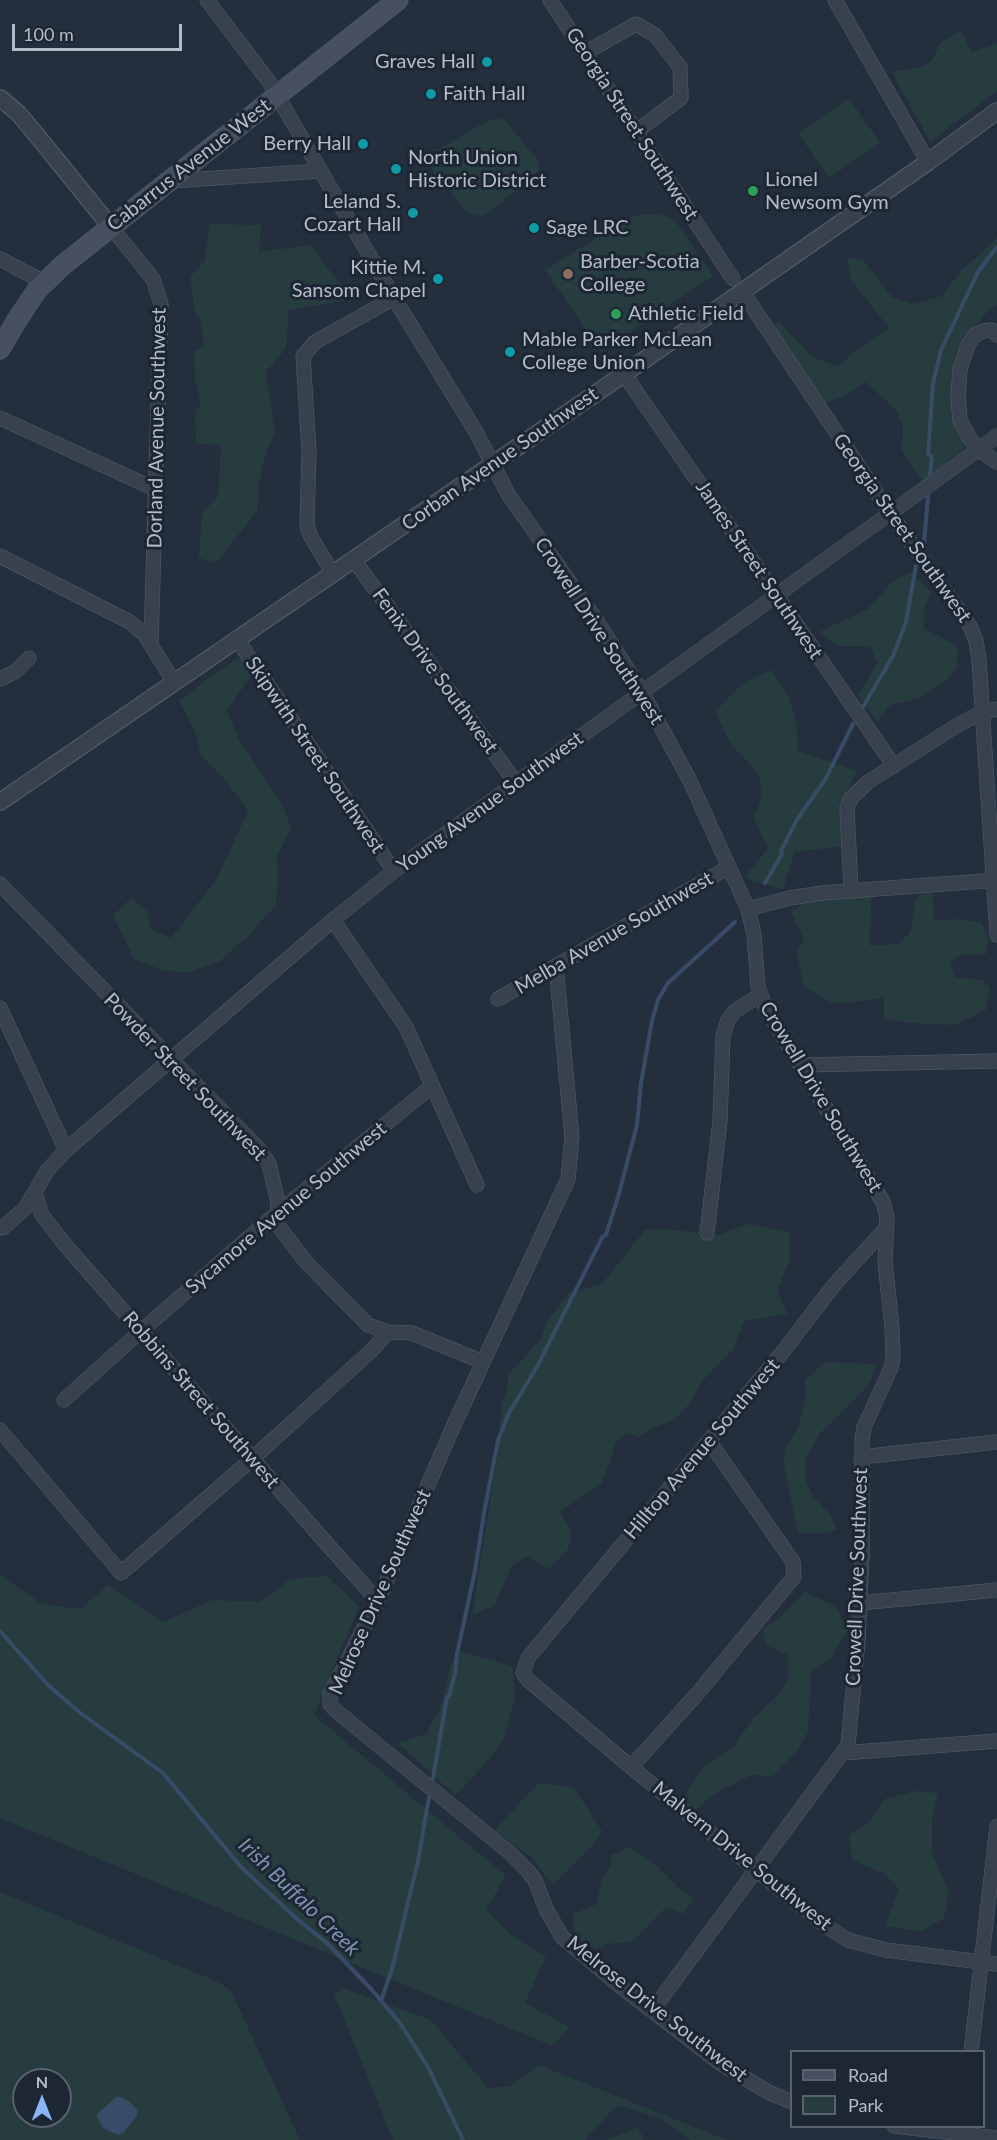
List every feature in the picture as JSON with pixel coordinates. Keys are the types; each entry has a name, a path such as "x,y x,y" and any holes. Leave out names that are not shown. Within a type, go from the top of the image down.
{"main road":[{"name":"Cabarrus Avenue West","path":"0,349 44,282 398,0"}],"street":[{"name":"Georgia Street Southwest","path":"550,0 890,513 970,626 976,641 979,660 997,935"},
{"path":"835,0 928,162"},
{"name":"Crowell Drive Southwest","path":"210,1 277,96 394,298 494,464 508,494 596,618 642,692 690,781 748,909 754,935 760,995 765,1007 883,1202 887,1217 885,1262 893,1358 891,1368 864,1427 861,1457 860,1603 851,1732 848,1745 652,2011"},
{"path":"585,52 636,24 655,35 680,67 681,98 637,131"},
{"path":"0,98 19,114 111,227"},
{"name":"Corban Avenue Southwest","path":"0,802 624,374 738,285 928,162 997,111"},
{"path":"171,181 320,171"},
{"name":"Dorland Avenue Southwest","path":"111,227 145,268 157,288 162,312 151,645"},
{"path":"0,259 44,282"},
{"path":"333,574 310,535 307,525 309,451 303,356 315,342 394,298"},
{"path":"997,335 992,330 983,331 975,335 968,345 960,369 958,397 960,420 981,452 997,462"},
{"name":"James Street Southwest","path":"624,374 894,766"},
{"path":"0,418 155,489"},
{"name":"Young Avenue Southwest","path":"3,1228 26,1207 47,1171 66,1150 393,871 890,513 981,452 997,436"},
{"path":"0,555 130,622 144,634 174,682"},
{"name":"Fenix Drive Southwest","path":"354,560 516,783"},
{"name":"Skipwith Street Southwest","path":"237,639 393,871"},
{"path":"0,680 15,672 29,658"},
{"path":"851,890 848,808 851,798 859,789 956,726 982,712 997,709"},
{"name":"Melba Avenue Southwest","path":"498,999 729,867"},
{"path":"748,909 790,898 851,890 995,880"},
{"name":"Powder Street Southwest","path":"0,884 265,1157 269,1164 278,1202 277,1224 306,1262 369,1325 388,1332"},
{"path":"333,920 406,1027 477,1185"},
{"name":"Melrose Drive Southwest","path":"556,966 572,1137 570,1170 563,1192 517,1285 378,1601 330,1694 330,1704 528,1870 562,1937 720,2063 768,2092 790,2101"},
{"path":"706,1233 720,1121 723,1036 728,1020 735,1011 760,995"},
{"path":"0,1008 66,1150"},
{"path":"800,1065 997,1061"},
{"name":"Sycamore Avenue Southwest","path":"64,1400 276,1214 432,1086"},
{"name":"Robbins Street Southwest","path":"35,1193 42,1215 252,1459 378,1601"},
{"name":"Hilltop Avenue Southwest","path":"523,1673 528,1658 781,1354 834,1285 886,1228"},
{"path":"0,1430 121,1573 252,1459 372,1350 388,1332 412,1333 483,1362"},
{"path":"631,1767 697,1694 794,1577 793,1562 709,1441"},
{"path":"861,1457 997,1442"},
{"path":"860,1603 997,1590"},
{"name":"Malvern Drive Southwest","path":"523,1673 528,1680 757,1871 823,1924 848,1940 886,1950 997,1964"},
{"path":"843,1753 997,1741"},
{"path":"971,2050 997,1826"},
{"path":"904,2128 997,2138"}],"green space":[{"path":"961,31 972,52 997,44 997,91 930,142 892,72 925,66 934,57 940,43"},
{"path":"849,98 880,143 829,178 798,133"},
{"path":"499,118 507,122 538,161 539,171 490,212 482,216 473,215 464,209 432,170 431,157 435,151 484,123"},
{"name":"Athletic Field","path":"658,214 674,219 713,276 601,352 545,270 622,222 638,215"},
{"path":"209,224 261,225 259,252 310,245 337,280 350,291 346,300 289,310 286,348 266,372 275,433 266,451 259,484 257,511 216,563 199,558 202,513 218,497 221,445 196,444 195,410 201,405 195,380 194,351 204,347 201,320 195,313 190,277 205,261"},
{"path":"997,238 997,305 988,310 957,353 952,379 954,414 965,448 923,482 902,450 903,427 896,410 866,382 840,398 822,403 771,327 779,322 814,358 838,366 889,328 851,280 847,257 863,260 892,297 913,304 942,296 962,270"},
{"path":"910,572 931,592 925,607 923,627 958,647 956,668 945,682 918,699 891,704 877,722 858,694 877,664 870,646 840,646 819,632 868,609 891,583"},
{"path":"240,656 252,674 227,711 239,739 283,806 291,829 277,856 276,905 245,939 220,961 190,972 165,971 134,959 113,916 131,898 146,910 152,930 171,938 216,880 248,811 226,781 201,755 195,732 179,700"},
{"path":"771,670 789,697 797,725 798,751 857,771 843,799 843,846 795,852 783,889 744,878 768,848 753,816 762,800 759,775 730,743 715,712 743,683"},
{"path":"926,890 933,894 934,921 955,919 981,923 989,940 986,954 960,955 950,961 955,977 983,980 990,988 986,1010 956,1025 911,1023 884,1018 884,997 849,1003 832,1003 803,985 797,951 804,940 791,912 807,901 871,895 870,946 899,944 911,931 915,900"},
{"path":"747,1224 790,1232 790,1260 777,1290 787,1314 744,1321 734,1348 704,1379 690,1403 674,1420 657,1426 639,1437 626,1433 617,1440 602,1483 560,1512 572,1533 568,1549 549,1569 526,1556 512,1566 494,1606 472,1615 508,1374 540,1340 548,1320 569,1293 602,1284 645,1230 664,1229 718,1235"},
{"path":"826,1362 876,1364 869,1384 820,1433 806,1459 806,1481 813,1496 830,1515 837,1529 823,1533 798,1533 783,1461 788,1443 799,1425 805,1400 805,1379"},
{"path":"0,1575 42,1604 80,1609 108,1585 163,1622 212,1600 259,1602 291,1579 327,1576 359,1607 314,1715 506,1876 486,1909 511,1935 546,1957 525,2003 569,2027 553,2046 0,1818"},
{"path":"805,1592 835,1606 848,1630 832,1657 811,1672 808,1732 796,1752 773,1776 751,1775 709,1797 696,1810 683,1798 705,1765 735,1745 751,1721 780,1693 789,1676 787,1655 766,1645 763,1628 774,1623"},
{"path":"461,1651 513,1667 515,1699 504,1738 487,1762 455,1795 398,1743 426,1734 440,1709 451,1665"},
{"path":"538,1783 574,1788 602,1831 591,1847 553,1885 532,1858 495,1830"},
{"path":"915,1791 938,1793 932,1819 932,1852 949,1892 944,1918 921,1932 885,1925 899,1889 885,1874 852,1860 849,1835 870,1820 885,1799"},
{"path":"628,1847 656,1865 678,1887 694,1898 684,1914 666,1907 633,1941 607,1944 595,1950 575,1936 573,1914 597,1904 602,1879 612,1864 610,1856"},
{"path":"0,1892 218,1982 231,1991 300,2140 0,2140"},
{"path":"343,1988 431,2020 488,2088 511,2086 539,2065 727,2140 690,2140 660,2118 617,2105 585,2140 393,2140 334,1994"},
{"path":"638,2127 644,2140 607,2140"}],"water":[{"path":"116,2097 130,2102 137,2110 137,2116 124,2132 118,2135 103,2128 97,2118 97,2114"}],"waterway":[{"path":"930,474 932,457 928,454 933,384 941,350 978,272 997,247"},
{"path":"924,543 928,496"},
{"path":"863,707 893,656 906,622 916,565"},
{"path":"765,883 782,854 781,851 798,818 825,780 853,724"},
{"path":"433,1778 447,1697 455,1674 457,1654 475,1571 498,1440 509,1413 538,1365 603,1236 606,1235 637,1125 641,1083 658,1000 668,983 735,922"},
{"name":"Irish Buffalo Creek","path":"0,1631 48,1685 79,1712 163,1773 241,1867 297,1919 327,1943 372,1990 400,2023 429,2069 463,2140"},
{"path":"381,2001 392,1969 418,1861 429,1797"}],"place":[{"name":"Graves Hall","path":"487,62"},
{"name":"Faith Hall","path":"431,94"},
{"name":"Berry Hall","path":"363,144"},
{"name":"North Union Historic District","path":"396,169"},
{"name":"Lionel Newsom Gym","path":"753,191"},
{"name":"Leland S. Cozart Hall","path":"413,213"},
{"name":"Sage LRC","path":"534,228"},
{"name":"Barber-Scotia College","path":"568,274"},
{"name":"Kittie M. Sansom Chapel","path":"438,279"},
{"name":"Athletic Field","path":"616,314"},
{"name":"Mable Parker McLean College Union","path":"510,352"}]}
